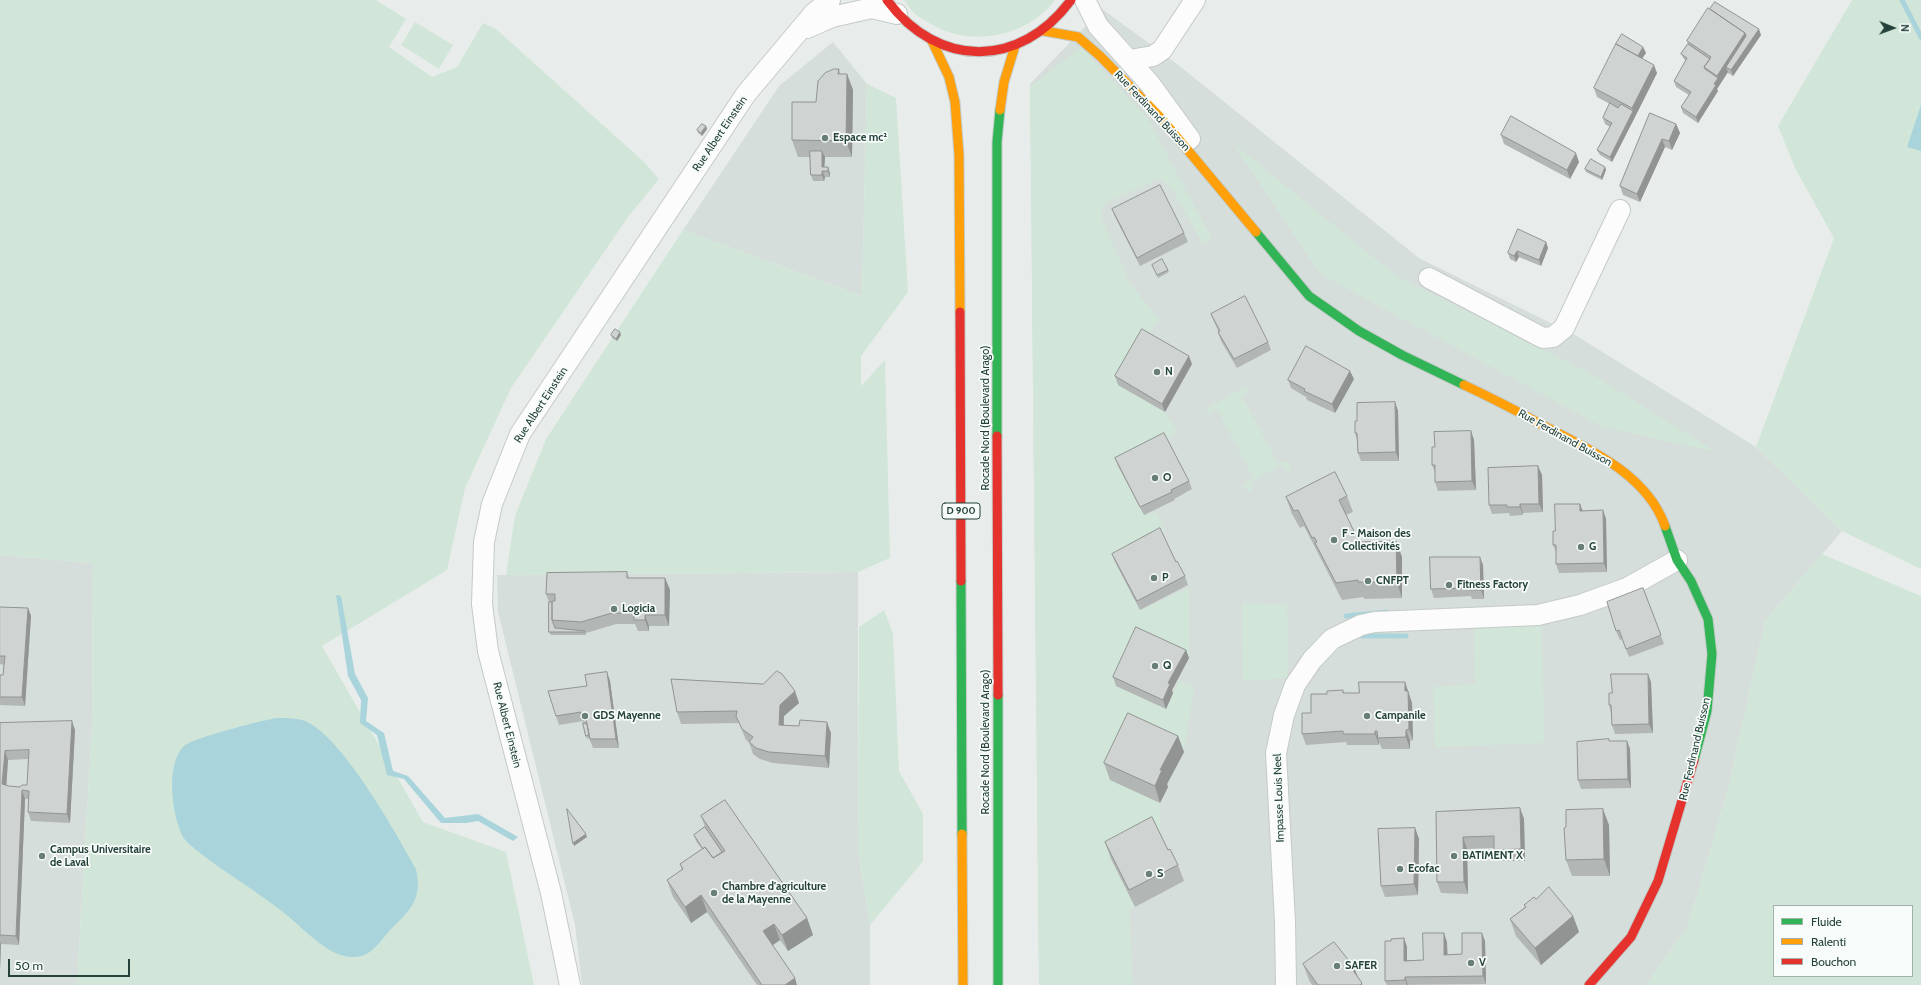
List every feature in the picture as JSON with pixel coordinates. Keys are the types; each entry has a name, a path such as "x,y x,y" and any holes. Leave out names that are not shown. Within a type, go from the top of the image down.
{"main road":[{"path":"892,7 913,30 932,41 959,50 988,52 1015,46 1044,31 1065,10 1071,0"},
{"name":"Rue Ferdinand Buisson","path":"1044,31 1078,37 1100,56 1160,118 1244,216 1309,296 1359,331 1402,355 1496,400 1586,447 1620,469 1646,493 1661,515 1677,560 1691,581 1708,619 1712,654 1706,711 1685,794 1658,881 1631,937 1589,985"},
{"name":"D 900","path":"932,41 949,77 955,102 959,156 963,985"},
{"name":"Rocade Nord (Boulevard Arago)","path":"998,985 998,142 1000,101 1006,72 1015,46"}],"street":[{"name":"Rue Albert Einstein","path":"570,985 551,893 488,651 482,604 484,542 492,504 520,434 746,94 814,13 830,0"},
{"name":"Rue Ferdinand Buisson","path":"1085,0 1098,26 1150,84 1244,216"},
{"path":"1130,60 1154,56 1162,50 1195,0"},
{"name":"Rue Albert Einstein","path":"787,45 807,27 832,17 872,8 892,7"},
{"path":"1429,278 1543,338 1553,337 1564,328 1620,210"},
{"name":"Impasse Louis Neel","path":"1286,985 1285,922 1276,753 1284,715 1295,685 1312,660 1332,640 1361,625 1375,622 1538,615 1580,604 1627,588 1677,560"}],"shaded area":[{"path":"1102,9 1172,60 1419,258 1575,335 1756,447 1842,531 1765,621 1728,789 1688,926 1646,985 1039,985 1030,84"},
{"path":"833,42 867,84 862,296 683,230 779,86"},
{"name":"Campus Universitaire de Laval","path":"0,555 93,563 92,726 77,985 0,985"},
{"path":"858,572 858,850 870,925 870,985 582,985 575,925 498,612 497,575"}],"green space":[{"path":"0,0 376,0 406,19 389,47 432,77 457,67 483,23 496,29 643,161 659,179 628,217 511,388 465,488 447,570 322,646 423,822 506,852 534,985 77,985 92,726 93,563 0,555"},
{"path":"904,0 1055,0 1043,13 1029,23 998,35 980,37 963,36 931,24 915,14"},
{"path":"1852,0 1921,0 1921,569 1842,531 1756,447 1834,238 1796,170 1778,126"},
{"path":"415,22 453,45 439,69 401,45"},
{"path":"1081,47 1148,119 1212,239 1203,244 1173,190 1160,178 1105,203 1101,217 1130,284 1160,320 1145,337 1165,412 1178,432 1119,466 1144,515 1157,512 1165,531 1115,562 1140,610 1189,588 1189,658 1139,635 1166,709 1179,681 1194,688 1184,752 1110,779 1160,803 1160,836 1111,859 1135,907 1129,911 1133,985 1039,985 1030,87"},
{"path":"867,84 896,98 908,292 861,356 861,386 885,360 890,558 858,572 506,575 515,516 546,439 683,230 862,296"},
{"path":"1233,143 1395,275 1595,376 1716,452 1603,427 1320,274"},
{"path":"1246,387 1249,392 1242,396 1278,464 1287,461 1291,470 1287,472 1282,465 1250,482 1253,490 1249,491 1243,485 1253,477 1217,409 1208,414 1206,409"},
{"path":"1822,554 1921,596 1921,985 1646,985 1688,926 1728,789 1765,621"},
{"path":"1242,603 1287,604 1288,678 1243,681"},
{"path":"884,610 893,634 899,771 923,814 923,861 870,925 858,850 859,627"},
{"path":"1542,623 1544,743 1435,747 1433,687 1475,684 1474,626"}],"water":[{"path":"1921,105 1921,151 1907,147"},
{"path":"336,595 341,596 355,674 368,698 366,721 384,733 393,771 408,776 445,818 478,814 518,837 513,841 478,821 466,823 441,823 404,779 387,775 377,735 360,723 361,700 348,676"},
{"path":"277,718 305,721 320,730 335,745 367,787 416,869 418,879 417,895 411,908 376,947 366,954 350,957 328,949 272,904 196,850 184,839 179,828 173,804 172,777 178,754 184,746 214,734"}],"building":[{"path":"1715,2 1759,29 1731,70 1726,67 1746,36 1745,33 1710,9"},
{"path":"1708,8 1745,33 1717,76 1704,67 1711,57 1687,41"},
{"path":"1622,34 1643,47 1638,56 1616,44"},
{"path":"1616,44 1654,65 1632,108 1594,88"},
{"path":"1688,44 1710,59 1704,67 1718,78 1714,84 1716,85 1696,117 1681,107 1691,92 1674,81 1687,58 1681,54"},
{"path":"834,69 839,69 838,74 847,74 846,141 792,140 792,102 816,102 818,81 825,73"},
{"path":"1610,103 1618,108 1621,104 1633,111 1610,157 1597,150 1612,123 1603,118"},
{"path":"1650,113 1676,124 1669,141 1662,139 1637,194 1620,186"},
{"path":"1511,116 1576,153 1567,170 1501,135"},
{"path":"702,124 706,126 701,133 697,130"},
{"path":"810,151 822,151 822,167 828,167 828,171 822,171 822,175 811,175"},
{"path":"1591,159 1605,167 1601,177 1585,169"},
{"path":"1160,185 1184,233 1137,258 1112,209"},
{"path":"1518,229 1546,242 1539,260 1517,251 1514,256 1508,253"},
{"path":"1162,259 1168,270 1157,275 1152,265"},
{"path":"1245,296 1268,342 1234,359 1218,332 1220,331 1211,314"},
{"path":"615,329 620,332 616,339 611,335"},
{"name":"N","path":"1142,329 1189,356 1162,404 1115,376"},
{"path":"1306,346 1350,371 1332,404 1304,391 1305,389 1288,380"},
{"path":"1395,402 1396,452 1358,453 1357,433 1355,433 1357,403"},
{"path":"1471,431 1472,481 1435,482 1435,465 1432,465 1432,447 1435,447 1434,432"},
{"name":"O","path":"1164,433 1189,481 1171,490 1172,492 1140,507 1115,458"},
{"path":"1538,466 1539,504 1520,504 1520,507 1489,505 1488,468"},
{"name":"F - Maison des Collectivités","path":"1335,472 1347,496 1339,500 1359,542 1396,541 1397,582 1358,582 1358,580 1336,583 1315,543 1317,542 1314,537 1312,538 1298,510 1294,511 1286,497"},
{"name":"G","path":"1555,504 1580,504 1580,511 1603,510 1604,563 1556,564 1556,545 1553,545 1553,531 1555,531"},
{"name":"P","path":"1160,528 1176,562 1177,561 1185,576 1137,601 1112,554"},
{"path":"1430,557 1480,557 1481,590 1469,590 1469,588 1431,589"},
{"name":"Logicia","path":"627,572 627,578 665,578 665,615 645,615 645,620 634,620 634,613 612,613 581,622 552,620 552,601 555,601 555,594 546,594 547,573"},
{"path":"1643,588 1661,635 1626,649 1619,630 1616,631 1607,602"},
{"path":"549,602 552,602 552,620 555,628 585,632 549,632"},
{"path":"0,607 28,608 22,697 0,697 0,675 3,675 5,656 0,656"},
{"name":"Q","path":"1136,627 1186,650 1168,683 1170,684 1163,700 1113,677"},
{"path":"777,671 782,674 795,691 780,705 779,725 799,726 800,720 827,722 825,756 769,752 756,748 749,742 753,737 742,729 736,716 737,711 677,712 671,679 763,684"},
{"name":"GDS Mayenne","path":"607,672 616,739 590,739 586,719 581,716 581,712 556,716 548,691 587,686 585,675"},
{"path":"1611,674 1648,674 1649,724 1612,725 1611,705 1609,705 1609,693 1612,693"},
{"path":"1359,682 1405,682 1405,691 1408,691 1409,729 1406,730 1406,737 1378,738 1377,731 1375,731 1375,734 1343,734 1343,731 1302,734 1302,713 1311,713 1311,694 1327,694 1327,691 1343,690 1343,693 1359,693"},
{"path":"1128,713 1178,736 1160,770 1162,770 1155,786 1104,763"},
{"path":"72,721 67,814 28,812 29,791 22,790 16,936 0,935 0,723","holes":["29,750 27,785 22,785 20,787 2,784 5,751"]},
{"path":"583,723 587,724 589,735 586,736"},
{"path":"1609,739 1609,741 1627,741 1628,779 1578,780 1577,742"},
{"path":"725,800 807,918 782,935 774,924 763,931 795,978 785,985 762,985 701,895 685,907 667,880 683,869 680,864 705,847 713,858 725,851 701,816"},
{"name":"BATIMENT X","path":"1520,808 1521,849 1494,850 1494,836 1463,837 1464,882 1437,882 1436,812"},
{"path":"567,809 586,834 573,843"},
{"path":"1603,809 1604,859 1566,860 1564,828 1566,827 1566,810"},
{"name":"S","path":"1152,817 1168,850 1170,849 1178,865 1129,890 1105,842"},
{"path":"705,827 722,852 713,858 705,847 703,849 694,835"},
{"path":"1415,828 1414,884 1381,886 1378,829"},
{"path":"1549,887 1573,916 1535,948 1510,919 1526,907 1524,905 1534,897 1536,899"},
{"name":"V","path":"1423,933 1444,933 1444,955 1462,954 1462,933 1482,933 1483,976 1405,977 1405,980 1385,981 1385,941 1404,938 1404,961 1423,960"},
{"path":"1334,942 1354,967 1352,969 1362,983 1360,985 1318,985 1303,964"}],"waterway":[{"path":"1902,0 1921,37"},
{"path":"1346,616 1387,612"},
{"path":"1362,636 1406,636"}],"traffic: fast":[{"path":"997,436 997,142 1000,110"},
{"path":"1256,232 1309,296 1359,331 1402,355 1464,385"},
{"path":"1665,526 1677,560 1691,581 1708,619 1712,654 1707,711 1694,760"},
{"path":"961,581 962,834"},
{"path":"998,695 998,985"}],"traffic: slow":[{"path":"1044,31 1078,37 1100,56 1161,118 1256,232"},
{"path":"932,41 949,77 955,102 959,155 960,312"},
{"path":"1000,110 1004,82 1015,46"},
{"path":"1464,385 1581,445 1616,466 1645,492 1657,508 1665,526"},
{"path":"962,834 963,985"}],"traffic: jam":[{"path":"887,0 907,23 930,39 954,49 979,52 1004,49 1028,39 1051,23 1071,0"},
{"path":"960,312 961,581"},
{"path":"997,436 998,695"},
{"path":"1589,985 1631,937 1658,881 1694,760"}],"place":[{"name":"Espace mc²","path":"825,138"},
{"name":"N","path":"1157,372"},
{"name":"O","path":"1155,478"},
{"name":"F - Maison des Collectivités","path":"1334,540"},
{"name":"G","path":"1581,547"},
{"name":"P","path":"1154,578"},
{"name":"CNFPT","path":"1368,581"},
{"name":"Fitness Factory","path":"1449,585"},
{"name":"Logicia","path":"614,609"},
{"name":"Q","path":"1155,666"},
{"name":"GDS Mayenne","path":"585,716"},
{"name":"Campanile","path":"1367,716"},
{"name":"Campus Universitaire de Laval","path":"42,856"},
{"name":"BATIMENT X","path":"1454,856"},
{"name":"Ecofac","path":"1400,869"},
{"name":"S","path":"1149,874"},
{"name":"Chambre d'agriculture de la Mayenne","path":"714,893"},
{"name":"V","path":"1471,963"},
{"name":"SAFER","path":"1337,966"}]}
